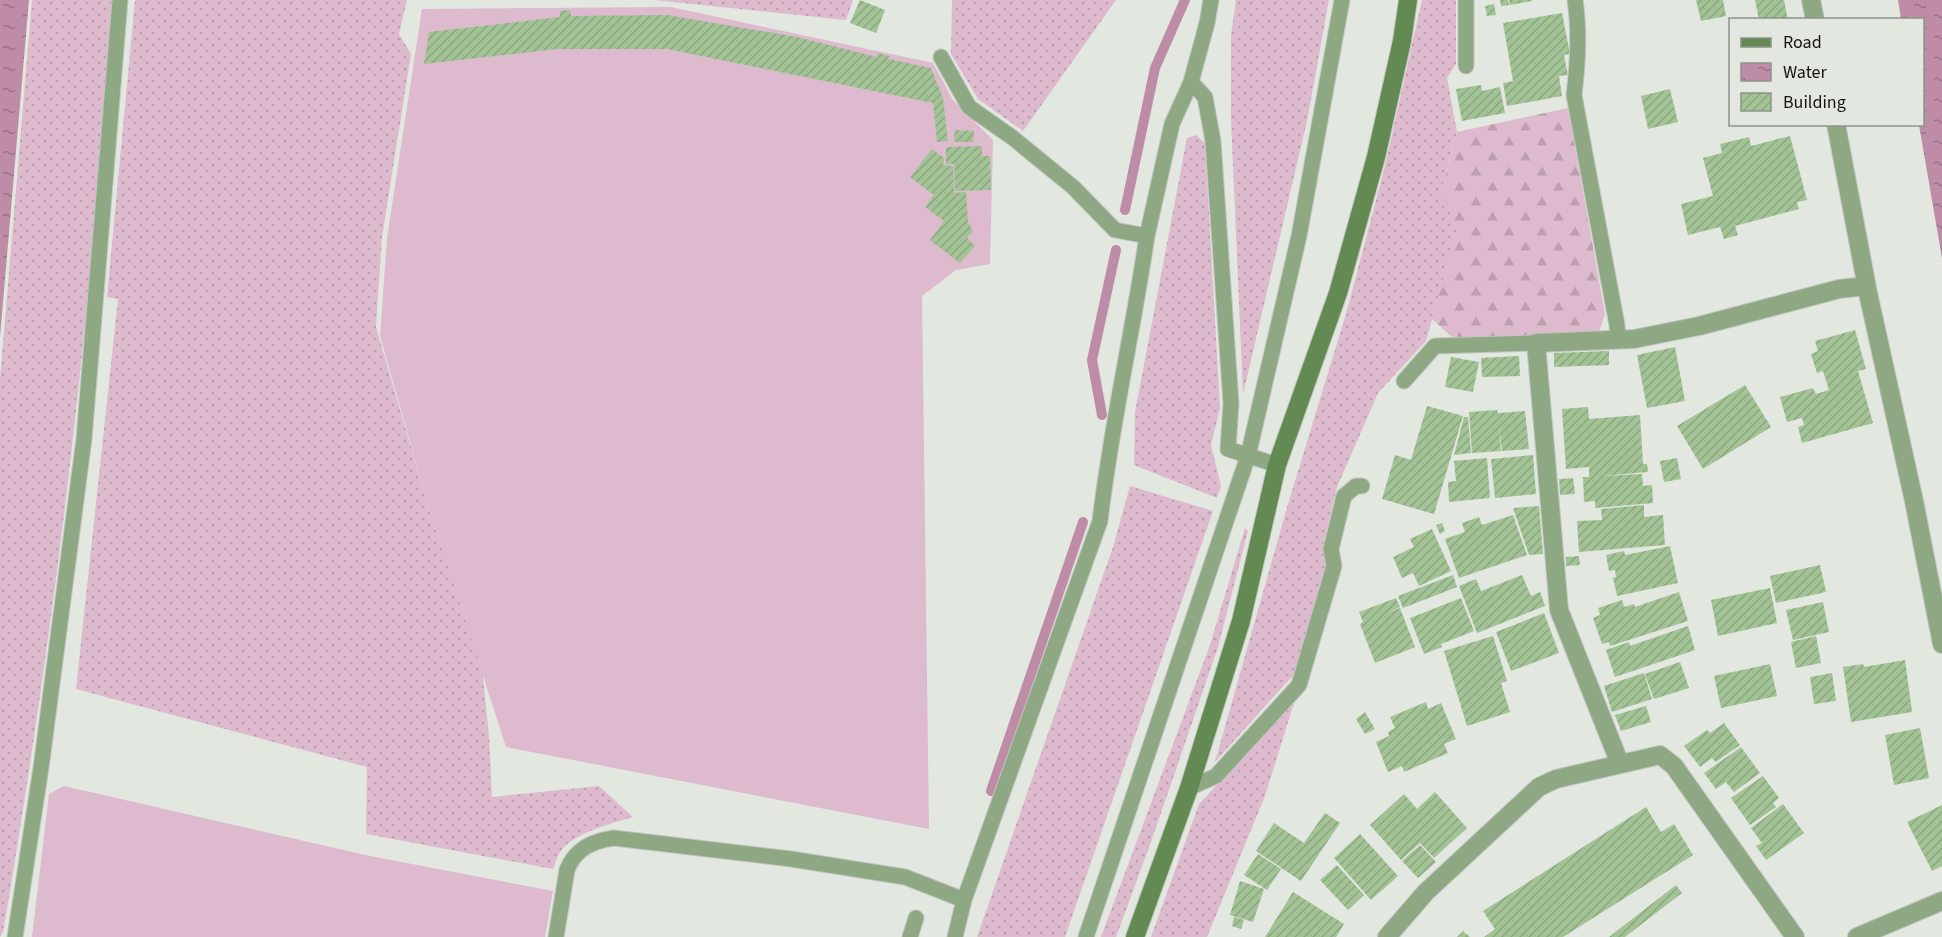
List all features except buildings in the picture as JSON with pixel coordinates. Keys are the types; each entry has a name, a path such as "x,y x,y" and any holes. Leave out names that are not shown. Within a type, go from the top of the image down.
{"street":[{"path":"1135,937 1189,788 1241,621 1277,465 1344,270 1376,157 1402,41 1408,0"},
{"path":"1811,0 1815,18"},
{"path":"1836,126 1866,286 1914,501 1942,644"},
{"path":"1620,764 1559,610 1536,343 1634,339 1699,327 1839,289 1866,286"},
{"path":"1387,937 1426,892 1539,787 1556,779 1660,754 1674,766 1795,937"},
{"path":"1857,937 1942,901"}],"lane":[{"path":"15,937 42,768 84,439 120,0"},
{"path":"955,937 964,900 1100,521 1106,472 1147,236 1172,124 1191,82 1211,0"},
{"path":"1086,937 1248,456 1299,236 1342,0"},
{"path":"1466,0 1466,66"},
{"path":"1575,0 1578,60 1574,95 1618,340"},
{"path":"941,57 969,107 1013,138 1072,187 1115,230 1147,236"},
{"path":"1191,82 1204,97 1213,141 1231,403 1228,450 1277,465"},
{"path":"1404,381 1436,346 1536,343"},
{"path":"1189,788 1216,776 1299,685 1334,566 1331,549 1344,496 1356,486 1362,486"},
{"path":"556,937 570,861 586,846 614,838 791,859 905,877 964,900"},
{"path":"910,937 916,918"}],"green space":[{"path":"32,0 113,0 88,298 68,480 32,752 3,932 0,937 0,379"},
{"path":"135,0 407,0 399,34 411,54 382,237 376,327 427,502 482,668 492,797 599,786 633,817 574,839 560,852 553,869 366,834 367,767 76,689 118,299 107,297"},
{"path":"654,0 853,0 846,20"},
{"path":"952,0 1116,0 1023,131 978,99 951,54"},
{"path":"1236,0 1329,0 1307,121 1243,394 1231,119 1231,35"},
{"path":"1422,0 1456,0 1456,64 1447,78 1457,132 1441,192 1458,228 1426,341 1378,393 1337,487 1323,546 1328,565 1298,672 1215,762 1288,504 1346,314 1385,166"},
{"path":"671,7 933,63 953,100 993,140 990,264 956,270 922,296 929,829 506,747 427,502 380,336 387,238 422,9"},
{"path":"1568,108 1605,314 1599,332 1454,339 1432,319 1458,228 1441,192 1457,132"},
{"path":"1196,135 1205,143 1220,408 1211,445 1221,486 1217,498 1134,465 1135,412 1187,138"},
{"path":"1130,486 1213,511 1065,937 977,937 1113,547"},
{"path":"1245,528 1248,531 1218,647 1151,842 1116,937 1101,937 1210,645"},
{"path":"1294,703 1265,796 1207,937 1151,937 1199,804"},
{"path":"64,786 370,856 553,891 545,937 32,937 49,794"}],"water":[{"path":"0,0 29,0 0,337"},
{"path":"1898,0 1942,0 1942,258 1919,126 1924,126 1924,18 1901,18"}],"waterway":[{"path":"1125,210 1155,68 1185,0"},
{"path":"1102,415 1092,360 1116,250"},
{"path":"991,791 1083,522"}]}
